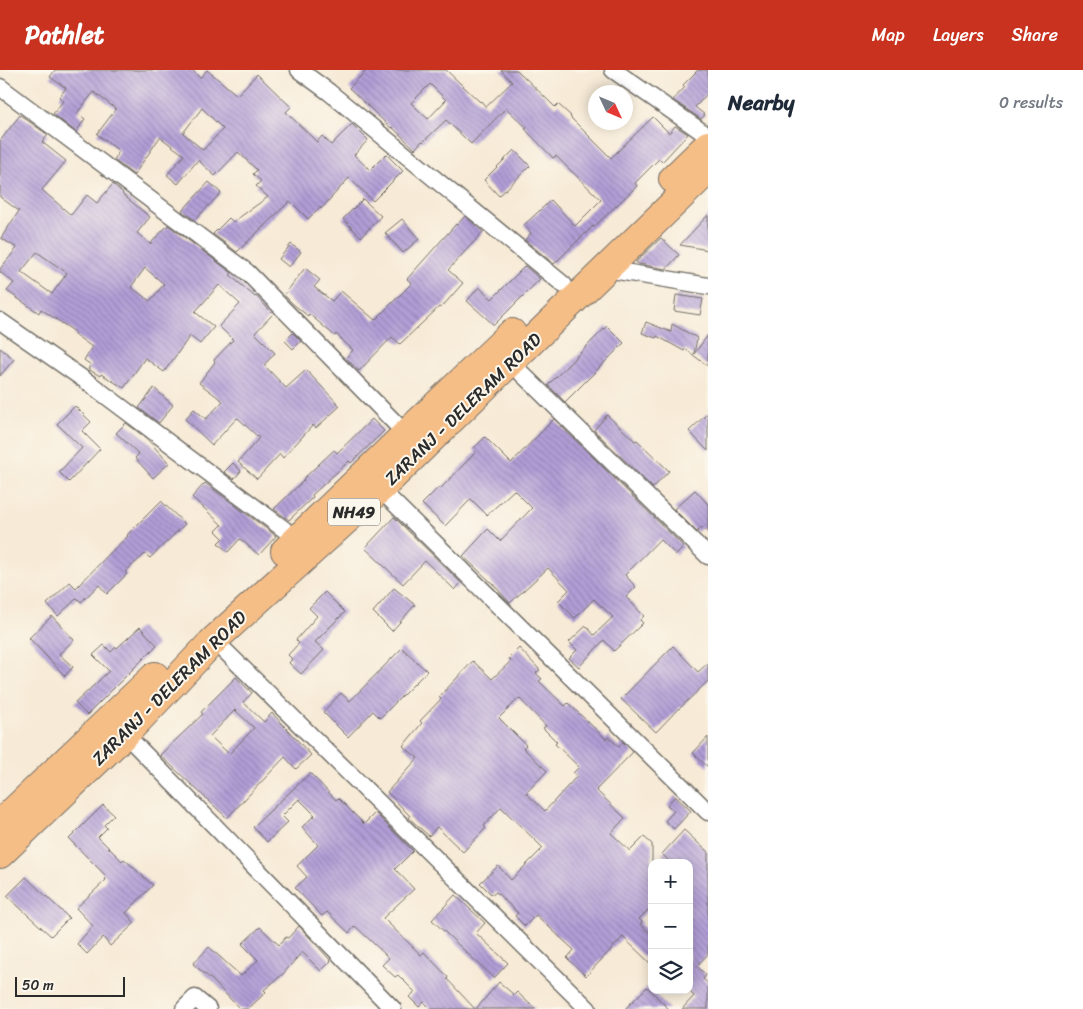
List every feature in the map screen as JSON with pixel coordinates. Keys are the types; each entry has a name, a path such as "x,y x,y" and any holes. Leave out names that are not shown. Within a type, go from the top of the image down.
{"highway":[{"name":"ZARANJ - DELERAM ROAD","path":"0,824 708,145"},
{"name":"ZARANJ - DELERAM ROAD","path":"0,854 125,734 214,640 380,489 606,270 703,181"}],"street":[{"path":"299,70 329,92 564,285"},
{"path":"613,70 708,136"},
{"path":"0,87 247,272 406,434"},
{"path":"606,270 708,286"},
{"path":"0,321 89,383 297,539"},
{"path":"510,362 708,556"},
{"path":"380,489 708,812"},
{"path":"214,640 588,1009"},
{"path":"125,734 393,1009"},
{"path":"184,1009 195,998 208,1009"}],"building":[{"path":"55,70 192,70 200,78 207,70 237,95 257,74 291,107 286,112 317,142 322,136 331,145 352,124 368,140 354,155 370,170 386,154 403,171 373,201 349,178 321,209 320,207 308,219 290,201 237,252 213,234 229,218 233,222 268,197 256,186 261,181 253,174 257,170 238,152 215,176 198,160 178,184 167,175 184,155 160,137 134,175 114,160 119,151 97,134 116,109 94,92 77,113 85,119 76,132 53,114 63,101 59,97 66,88 50,77","holes":["202,108 223,129 203,150 183,133"]},
{"path":"367,70 446,70 486,107 512,82 501,70 517,70 555,107 558,104 571,116 611,158 653,117 669,133 675,126 688,134 662,162 659,159 635,183 637,186 554,264 525,240 531,233 524,225 551,200 575,226 601,200 556,156 553,158 525,129 527,128 506,108 471,144 446,120 415,149 349,88","holes":["430,84 446,100 428,119 411,103"]},
{"path":"698,70 708,70 708,93 695,107 705,115 701,119 673,100 685,87 683,85"},
{"path":"20,115 48,135 42,142 66,161 42,190 71,215 87,195 97,203 113,184 150,217 137,233 150,244 168,225 232,273 230,275 256,296 273,314 255,333 275,353 264,365 286,388 306,370 340,406 316,428 313,425 283,458 280,454 257,479 238,462 259,438 239,419 237,418 212,445 185,419 194,409 206,419 223,401 199,383 215,362 214,360 233,340 219,326 240,304 219,285 195,312 214,327 200,344 190,336 164,372 145,358 124,388 101,374 100,376 88,369 91,365 84,360 92,347 74,334 75,332 41,309 39,313 7,291 14,283 0,272 0,269 17,248 1,238 19,211 0,197 0,141","holes":["37,252 67,273 52,294 21,272","145,268 164,284 150,301 131,287"]},
{"path":"514,150 530,166 499,196 484,180"},
{"path":"209,182 221,193 195,220 182,211"},
{"path":"363,199 381,216 361,237 343,219"},
{"path":"708,215 708,250 680,245"},
{"path":"465,216 483,232 448,270 463,283 441,308 439,307 400,344 392,337 359,371 346,358 353,350 336,334 335,336 309,314 308,316 284,295 305,268 320,280 314,287 332,301 341,291 375,320 412,283 407,279"},
{"path":"402,219 419,239 403,253 385,233"},
{"path":"661,238 679,255 666,269 636,262"},
{"path":"291,244 301,252 289,267 279,259"},
{"path":"525,266 540,279 494,325 467,301 479,287 492,299"},
{"path":"676,295 703,299 700,315 674,311"},
{"path":"646,322 671,332 672,324 697,338 694,354 708,335 708,366 685,349 684,351 657,336 656,338 642,333"},
{"path":"607,326 624,343 565,402 548,385"},
{"path":"293,333 301,341 293,349 285,341"},
{"path":"0,348 14,359 0,376"},
{"path":"154,388 173,405 159,423 139,408"},
{"path":"75,406 91,422 82,431 100,449 69,482 59,472 82,448 57,424"},
{"path":"708,413 708,451 689,431"},
{"path":"607,415 635,441 637,440 669,471 653,488 594,430"},
{"path":"372,419 384,431 351,463 349,461 312,495 313,497 289,520 274,509 334,450 337,453"},
{"path":"554,419 684,547 676,555 660,539 625,575 636,587 626,597 644,616 640,620 643,623 614,651 604,640 579,667 569,658 577,650 569,642 586,626 594,635 613,617 594,599 575,618 558,601 569,590 548,568 510,603 463,556 488,529 500,541 532,508 514,490 487,515 471,499 445,526 422,504 439,487 440,489 476,452 473,449 485,437 511,463"},
{"path":"126,423 147,439 169,463 153,478 135,458 139,454 116,433"},
{"path":"233,463 241,471 234,479 224,472"},
{"path":"205,483 276,536 259,555 240,539 228,552 218,543 223,538 216,531 222,525 192,497"},
{"path":"695,490 708,504 708,533 702,527 697,532 674,509"},
{"path":"161,501 185,524 150,558 145,554 125,572 127,574 107,594 99,585 81,602 77,598 58,616 47,604 70,582 76,588"},
{"path":"394,517 461,583 455,590 425,561 403,584 365,548"},
{"path":"394,588 415,605 392,631 373,612"},
{"path":"325,592 345,612 315,642 324,650 301,674 289,663 292,659 288,655 299,643 296,640 317,616 309,608"},
{"path":"52,616 74,640 59,654 73,667 65,676 29,638"},
{"path":"140,627 157,645 87,715 75,703 109,671 93,655 104,645 111,652"},
{"path":"673,646 698,672 708,663 708,681 656,732 621,699"},
{"path":"402,648 427,671 380,718 373,711 348,737 323,712 341,693 350,701"},
{"path":"519,648 540,670 536,673 542,679 539,681 565,706 568,703 606,739 608,737 619,747 623,742 633,752 596,790 625,818 611,833 630,851 644,837 652,844 652,859 648,859 648,910 639,919 642,922 640,924 648,931 648,961 623,937 586,976 567,958 574,950 536,915 525,926 515,916 518,913 496,892 492,895 480,883 498,866 511,880 543,848 501,807 484,826 486,828 463,852 437,827 429,836 409,818 410,816 387,792 418,758 403,746 422,723 420,721 441,699 439,697 473,661 492,679 511,661 509,658","holes":["519,698 546,726 543,728 557,742 555,744 579,767 573,773 577,776 545,811 526,793 547,771 523,748 526,745 499,718"]},
{"path":"236,677 252,693 243,702 264,722 272,713 311,755 296,769 285,757 227,818 160,755 203,714 201,712","holes":["235,710 254,728 229,754 210,736"]},
{"path":"708,737 708,767 693,753"},
{"path":"310,773 336,800 338,798 364,824 375,813 413,851 395,869 414,889 383,918 421,955 424,952 475,1009 431,1009 424,1002 419,1007 409,997 415,992 398,975 395,977 382,965 389,958 355,926 349,933 327,912 322,916 295,888 307,877 297,866 318,845 302,827 315,815 299,799 282,816 288,822 267,842 253,827"},
{"path":"675,796 691,811 674,829 665,821 674,811 667,805"},
{"path":"103,805 114,815 104,825 107,828 98,837 122,861 124,859 153,885 126,913 135,923 110,946 103,937 87,954 77,944 93,926 76,908 107,877 69,839"},
{"path":"684,830 708,852 708,954 697,966 706,975 703,979 708,983 708,1009 682,1009 694,996 692,994 693,859 667,859 662,854"},
{"path":"26,877 69,918 51,936 7,896"},
{"path":"455,895 485,923 476,933 508,963 494,978 432,920"},
{"path":"299,926 331,961 321,971 302,952 248,1009 240,1009 212,980 193,964 209,947 241,976 258,960 242,944 260,927 279,945"},
{"path":"499,982 514,995 517,992 535,1009 476,1009"},
{"path":"647,987 648,994 654,994 669,1009 625,1009"}]}
